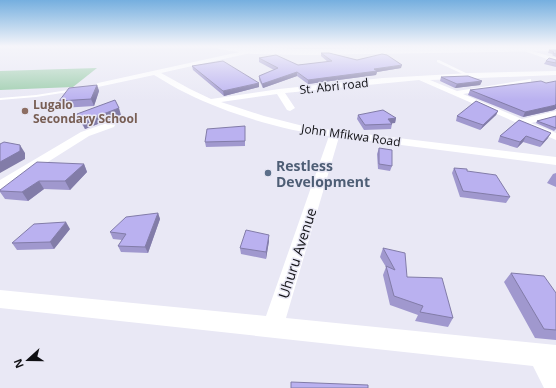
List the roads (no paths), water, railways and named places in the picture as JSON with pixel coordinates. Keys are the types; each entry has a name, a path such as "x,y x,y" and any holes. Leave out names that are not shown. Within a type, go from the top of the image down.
{"street":[{"path":"95,85 192,64"},
{"name":"John Mfikwa Road","path":"156,72 187,91 209,101 290,126 335,134 556,161"},
{"name":"St. Abri road","path":"209,101 279,91 419,78 556,73"},
{"path":"453,93 556,76"},
{"path":"419,78 556,138"},
{"path":"279,91 286,99 290,108"},
{"path":"521,122 556,114"},
{"path":"0,186 85,134 110,125"},
{"name":"Uhuru Avenue","path":"273,326 335,134"},
{"path":"0,299 273,326 548,356 556,385"}],"lane":[{"path":"445,64 470,76"},
{"path":"0,99 44,95 78,89"}],"place":[{"name":"Lugalo Secondary School","path":"25,111"},
{"name":"Restless Development","path":"268,173"}]}
